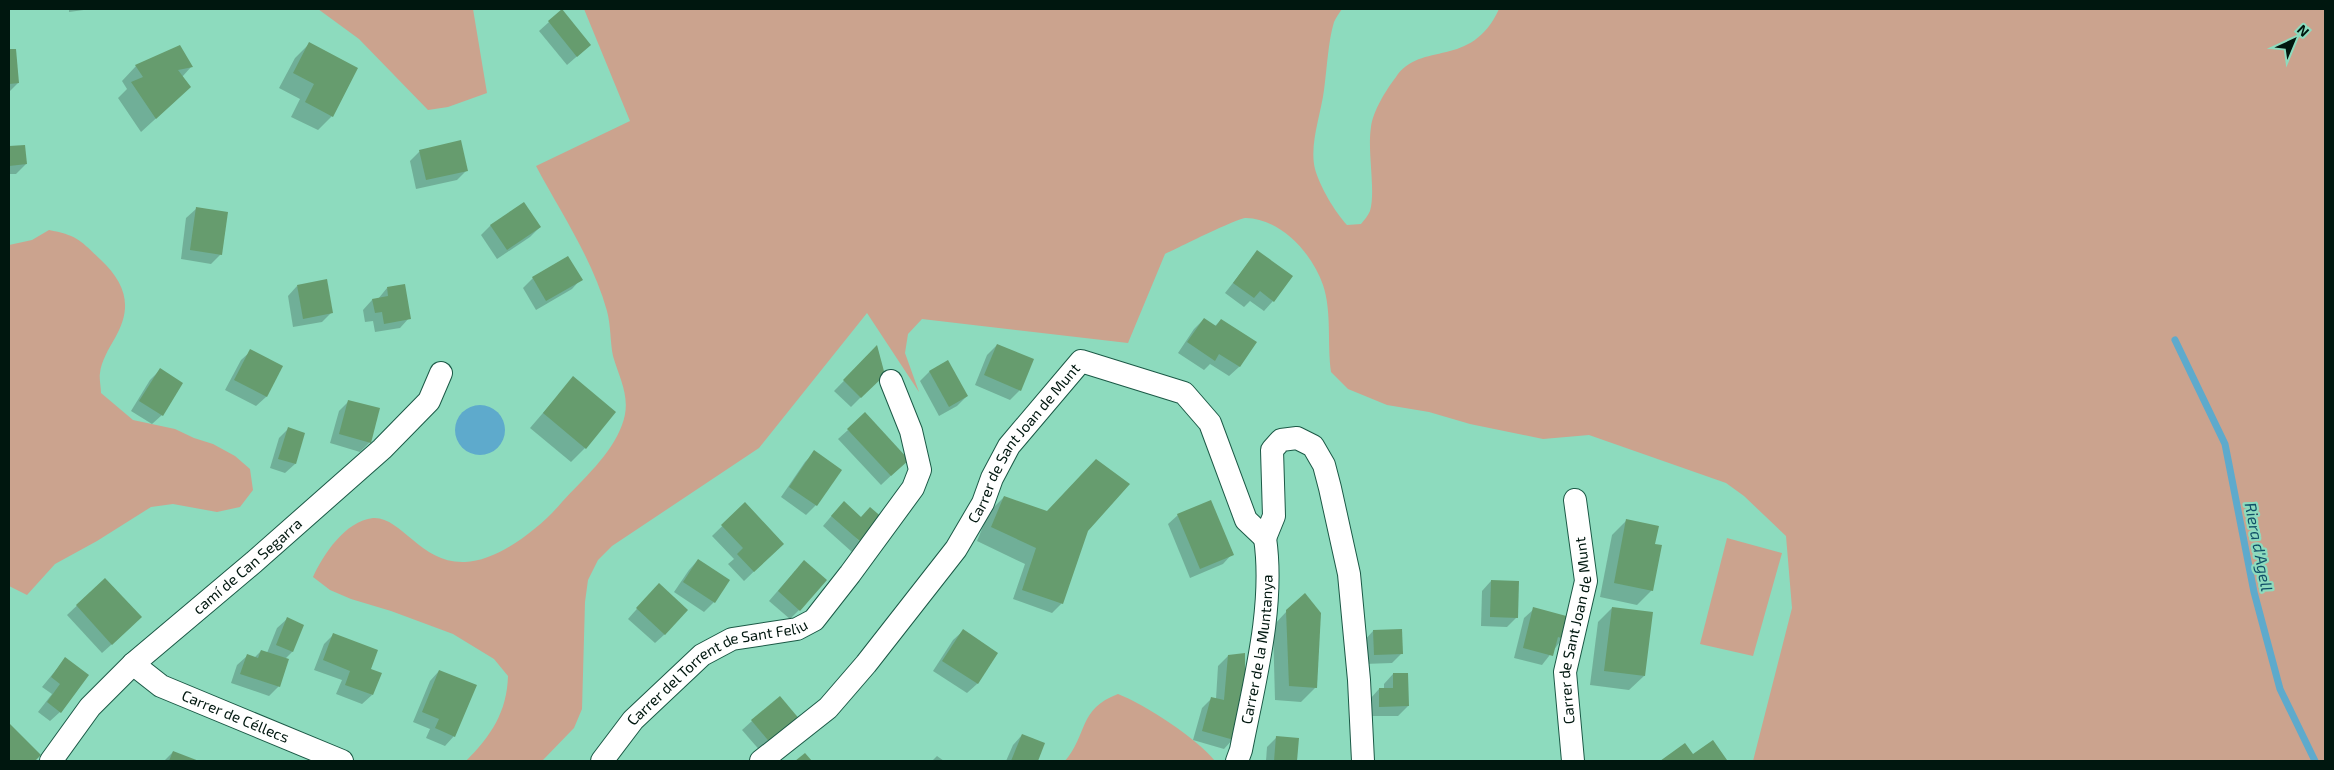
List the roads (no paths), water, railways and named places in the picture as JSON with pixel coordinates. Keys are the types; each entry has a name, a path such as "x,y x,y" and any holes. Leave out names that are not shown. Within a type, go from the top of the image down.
{"street":[{"name":"Carrer de Sant Joan de Munt","path":"761,761 828,708 866,664 956,549 983,502 992,478 1009,446 1081,362 1184,393 1210,423 1246,520 1265,538"},
{"name":"camí de Can Segarra","path":"51,761 90,707 134,664 254,562 382,449 429,401 441,373"},
{"name":"Carrer del Torrent de Sant Feliu","path":"602,761 633,720 702,655 732,639 796,629 814,620 850,574 913,488 920,470 911,431 891,381"},
{"path":"1265,538 1274,516 1272,450 1281,440 1297,438 1313,446 1324,465 1349,574 1359,680 1363,761"},
{"name":"Carrer de Sant Joan de Munt","path":"1573,761 1565,672 1586,581 1575,500"},
{"name":"Carrer de la Muntanya","path":"1237,761 1241,750 1261,645 1269,562 1265,538"},
{"name":"Carrer de Céllecs","path":"134,664 161,686 342,761"}],"water":[{"path":"475,405 485,405 498,412 505,425 505,435 498,448 485,455 475,455 466,451 459,444 455,435 455,425 459,416 466,409"}],"waterway":[{"name":"Riera d'Agell","path":"2175,340 2225,444 2254,592 2280,689 2315,761"}]}
